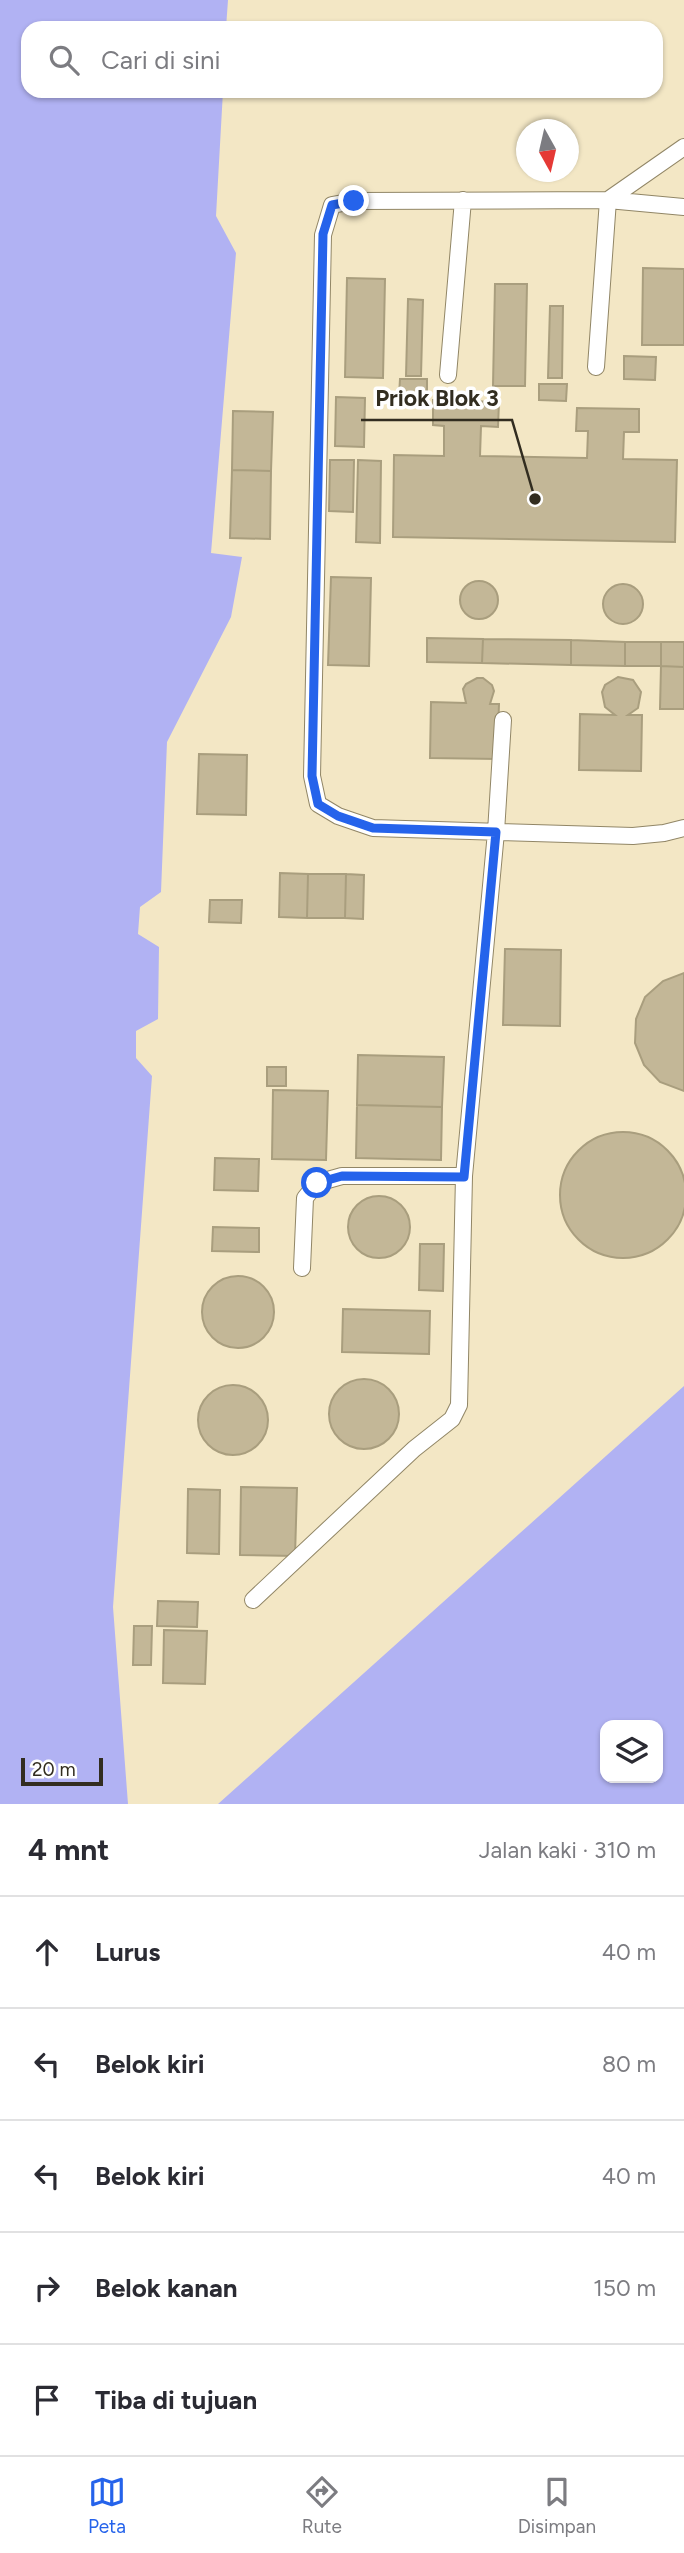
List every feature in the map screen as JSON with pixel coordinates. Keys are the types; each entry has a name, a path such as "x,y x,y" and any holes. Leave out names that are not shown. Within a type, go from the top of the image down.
{"lane":[{"path":"608,200 684,149"},
{"path":"448,375 463,200"},
{"path":"596,367 608,200"},
{"path":"684,207 608,200 354,201 332,205 323,234 312,776 318,804 338,816 373,828 633,836 684,828"},
{"path":"253,1600 456,1414 459,1405 464,1177 496,832 503,720"},
{"path":"302,1268 305,1198 317,1183 342,1176 464,1177"}],"water":[{"path":"0,0 228,0 226,21 21,21 21,98 223,98 216,216 236,253 211,553 242,557 231,617 167,742 161,892 140,907 138,934 159,947 158,1019 136,1031 136,1058 152,1076 113,1607 128,1804 0,1804"},
{"path":"684,1386 684,1804 218,1804"}],"building":[{"path":"643,268 684,269 684,345 642,345"},
{"path":"347,278 385,279 383,378 345,377"},
{"path":"495,284 527,284 525,386 493,386"},
{"path":"408,299 423,300 421,376 406,376"},
{"path":"550,306 563,306 562,378 548,378"},
{"path":"624,356 656,357 655,380 624,379"},
{"path":"400,379 427,379 427,397 399,396"},
{"path":"539,384 567,384 566,401 539,400"},
{"path":"336,397 365,398 364,447 335,446"},
{"path":"433,400 499,402 498,427 481,426 480,456 587,458 588,431 576,431 577,408 639,409 639,432 624,432 623,459 677,460 675,542 393,537 394,455 444,456 444,426 433,425"},
{"path":"233,411 273,412 271,471 232,470"},
{"path":"330,460 354,460 353,512 329,511"},
{"path":"358,460 381,461 380,543 356,542"},
{"path":"232,470 271,471 270,539 230,538"},
{"path":"331,577 371,578 369,666 328,665"},
{"path":"479,581 492,587 498,600 492,613 479,619 466,613 460,600 466,587"},
{"path":"623,584 631,585 637,590 642,596 642,612 637,618 631,623 623,624 615,623 609,618 604,612 603,604 604,596 609,590 615,585"},
{"path":"427,638 483,639 482,663 427,662"},
{"path":"483,639 571,640 571,665 482,663"},
{"path":"571,640 625,642 625,666 571,665"},
{"path":"625,642 661,642 661,666 625,666"},
{"path":"661,642 684,642 684,667 661,666"},
{"path":"661,666 684,667 684,709 660,709"},
{"path":"618,677 633,680 641,692 638,708 628,715 642,715 641,771 579,770 580,714 615,715 605,707 602,692 605,685"},
{"path":"477,678 483,678 492,685 494,691 490,704 499,704 497,759 430,758 431,702 466,703 463,689"},
{"path":"199,754 247,755 246,815 197,814"},
{"path":"280,873 308,874 307,918 279,917"},
{"path":"308,874 346,874 345,918 307,918"},
{"path":"346,874 364,875 363,919 345,918"},
{"path":"210,900 242,900 241,923 209,922"},
{"path":"505,949 561,950 560,1026 503,1025"},
{"path":"684,973 684,1091 660,1082 644,1065 635,1043 636,1019 645,997 663,981"},
{"path":"358,1055 444,1057 442,1107 357,1105"},
{"path":"267,1067 286,1067 286,1086 267,1086"},
{"path":"273,1090 328,1091 326,1160 272,1159"},
{"path":"357,1105 442,1107 441,1160 356,1158"},
{"path":"623,1132 647,1137 668,1150 685,1183 685,1207 681,1219 668,1240 647,1253 623,1258 599,1253 578,1240 565,1219 560,1195 565,1171 578,1150 599,1137"},
{"path":"215,1158 259,1159 258,1191 214,1190"},
{"path":"379,1196 401,1205 410,1227 401,1249 379,1258 357,1249 348,1227 357,1205"},
{"path":"213,1227 259,1228 259,1252 212,1251"},
{"path":"420,1244 444,1244 443,1291 419,1290"},
{"path":"238,1276 258,1282 268,1292 274,1312 268,1332 258,1342 238,1348 218,1342 208,1332 202,1312 208,1292 218,1282"},
{"path":"343,1309 430,1311 429,1354 342,1352"},
{"path":"364,1379 383,1385 393,1395 399,1414 393,1433 383,1443 364,1449 345,1443 335,1433 329,1414 335,1395 345,1385"},
{"path":"226,1385 240,1385 253,1391 262,1400 268,1420 266,1433 258,1445 240,1455 226,1455 213,1449 204,1440 198,1427 198,1413 204,1400 213,1391"},
{"path":"241,1487 297,1488 295,1556 240,1555"},
{"path":"188,1489 220,1490 219,1554 187,1553"},
{"path":"158,1601 198,1602 197,1627 157,1626"},
{"path":"134,1626 152,1626 151,1665 133,1665"},
{"path":"164,1630 207,1631 205,1684 163,1683"}],"place":[{"name":"Priok Blok 3","path":"535,499"}],"route":[{"path":"317,1183 342,1176 464,1177 496,832 373,828 338,816 318,804 312,776 323,234 332,205 354,201"}]}
